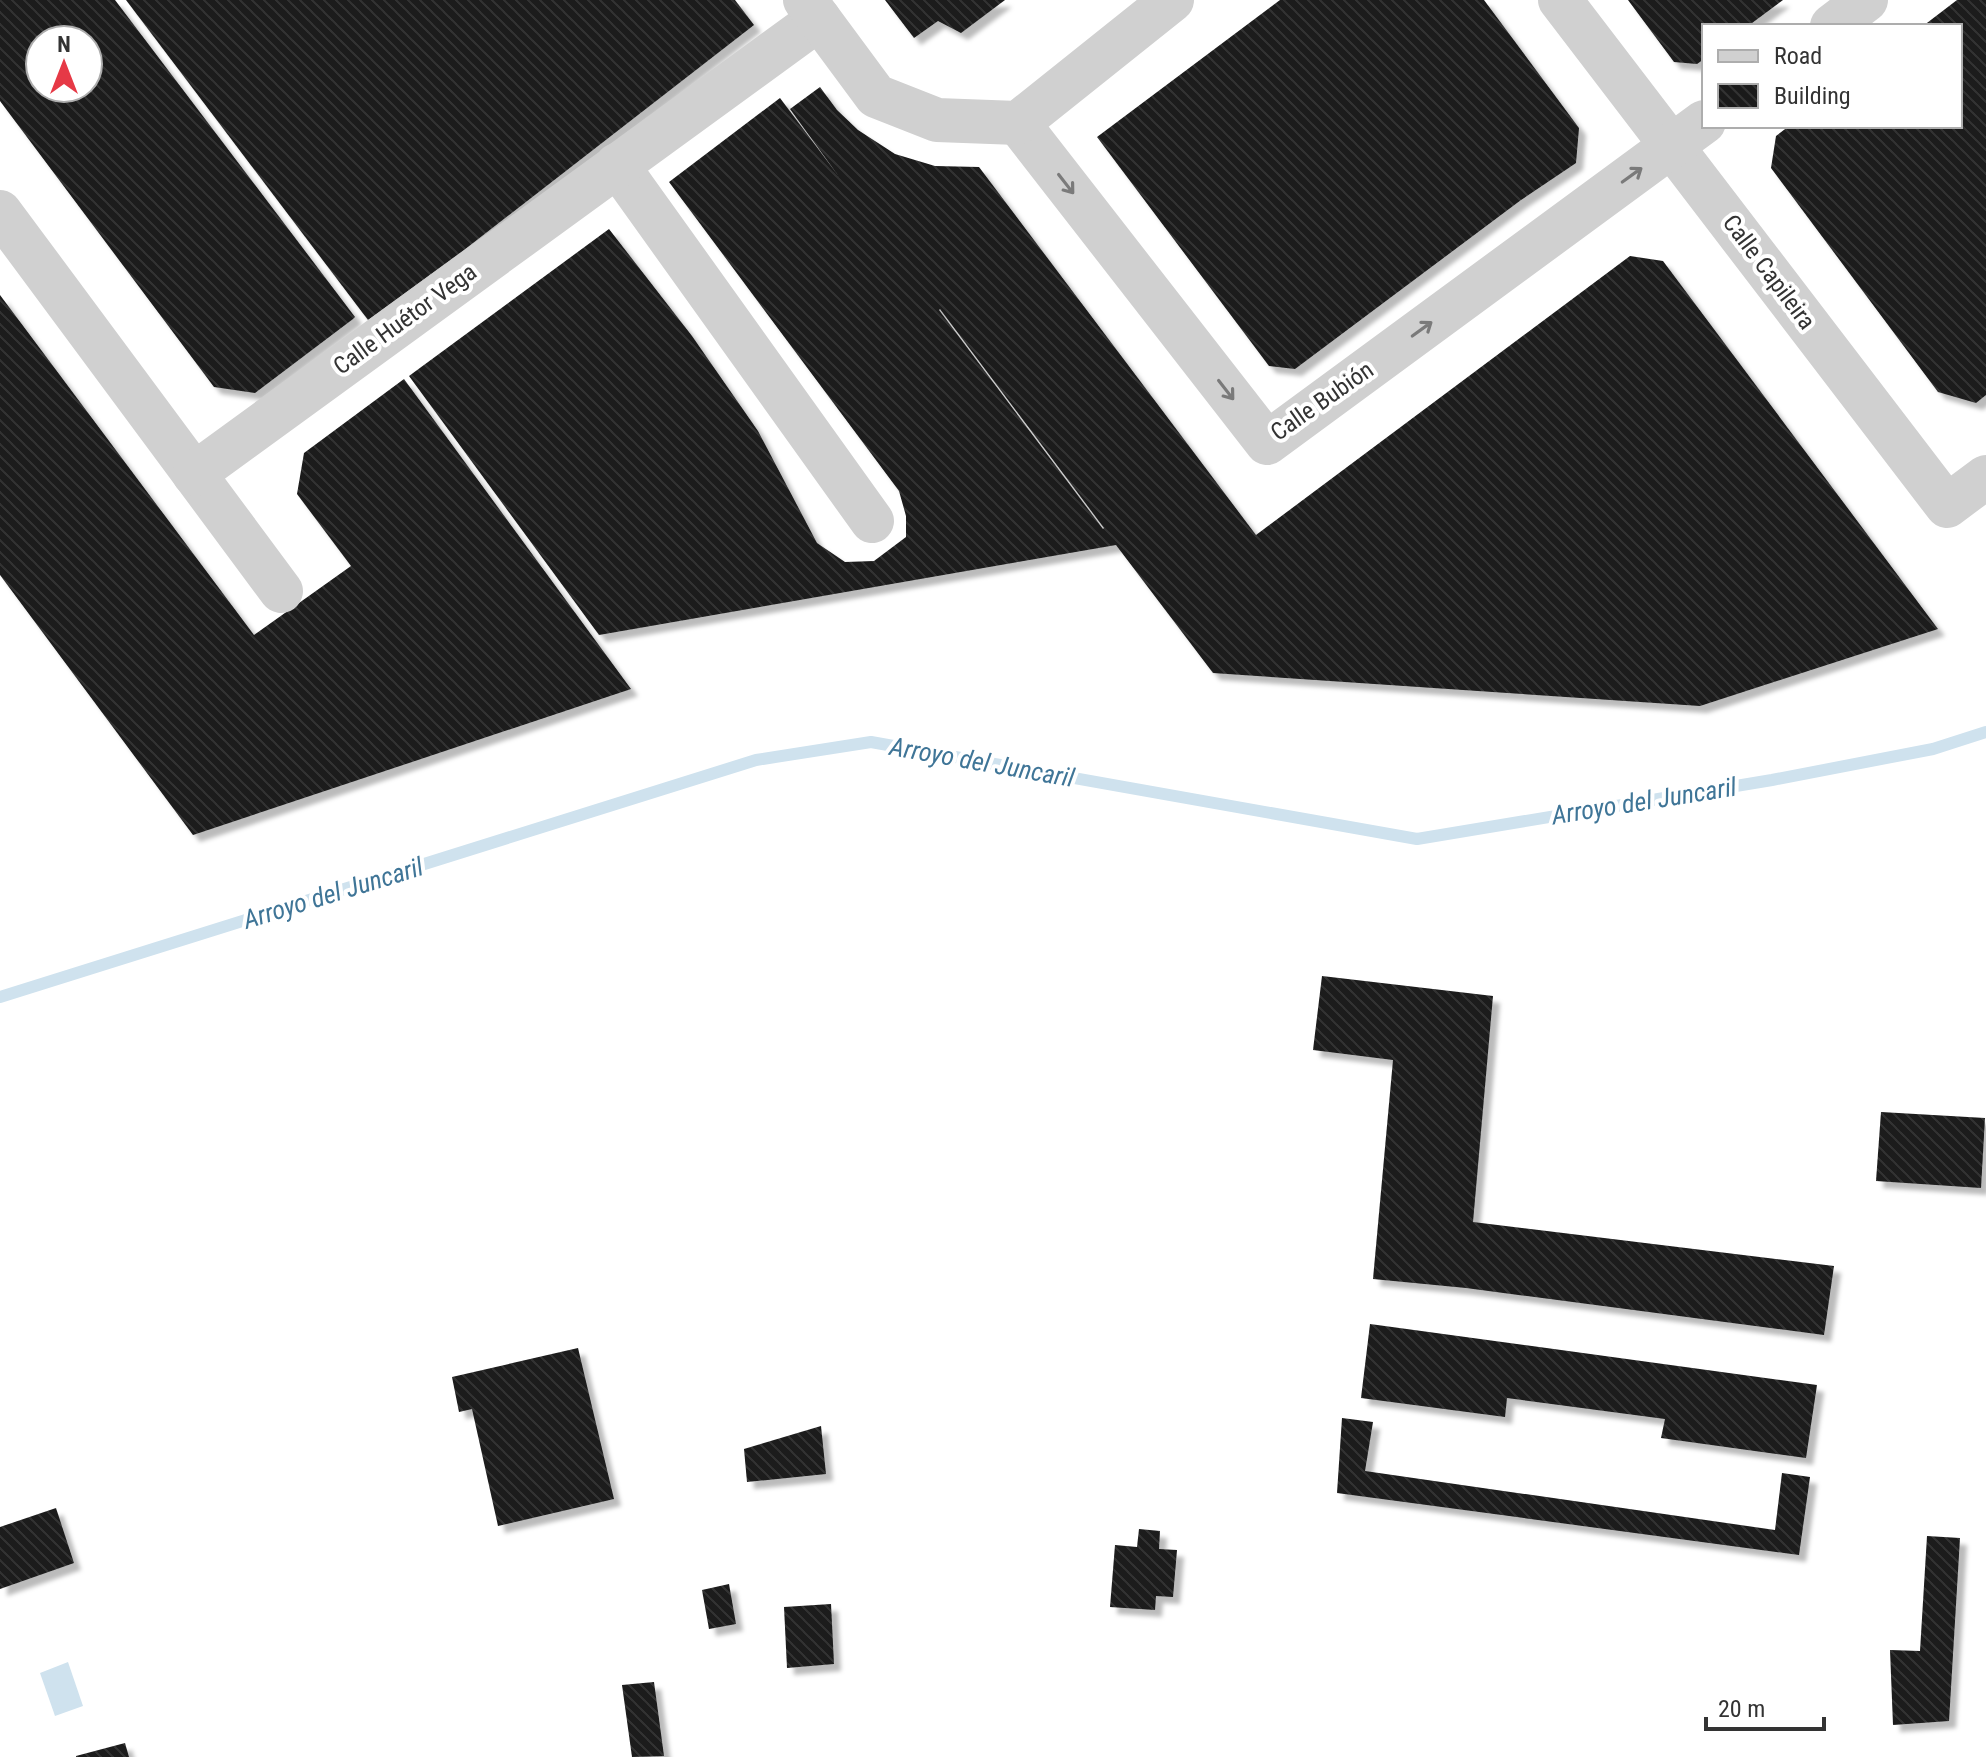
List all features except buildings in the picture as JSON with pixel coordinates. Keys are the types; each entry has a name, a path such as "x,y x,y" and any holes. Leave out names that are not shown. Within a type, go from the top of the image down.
{"street":[{"path":"812,9 876,96 937,120 1018,123 1172,0"},
{"name":"Calle Capileira","path":"1560,0 1689,134 1947,506 1986,477"},
{"path":"1835,24 1866,0"},
{"name":"Calle Huétor Vega","path":"194,474 617,165 812,9"},
{"name":"Calle Bubión","path":"1018,123 1267,443 1689,134"},
{"path":"617,165 872,521"},
{"path":"0,212 281,591"}],"water":[{"path":"68,1662 83,1706 55,1716 40,1673"}],"waterway":[{"name":"Arroyo del Juncaril","path":"0,997 756,760 871,742 1417,839 1772,780 1933,749 1986,732"}]}
